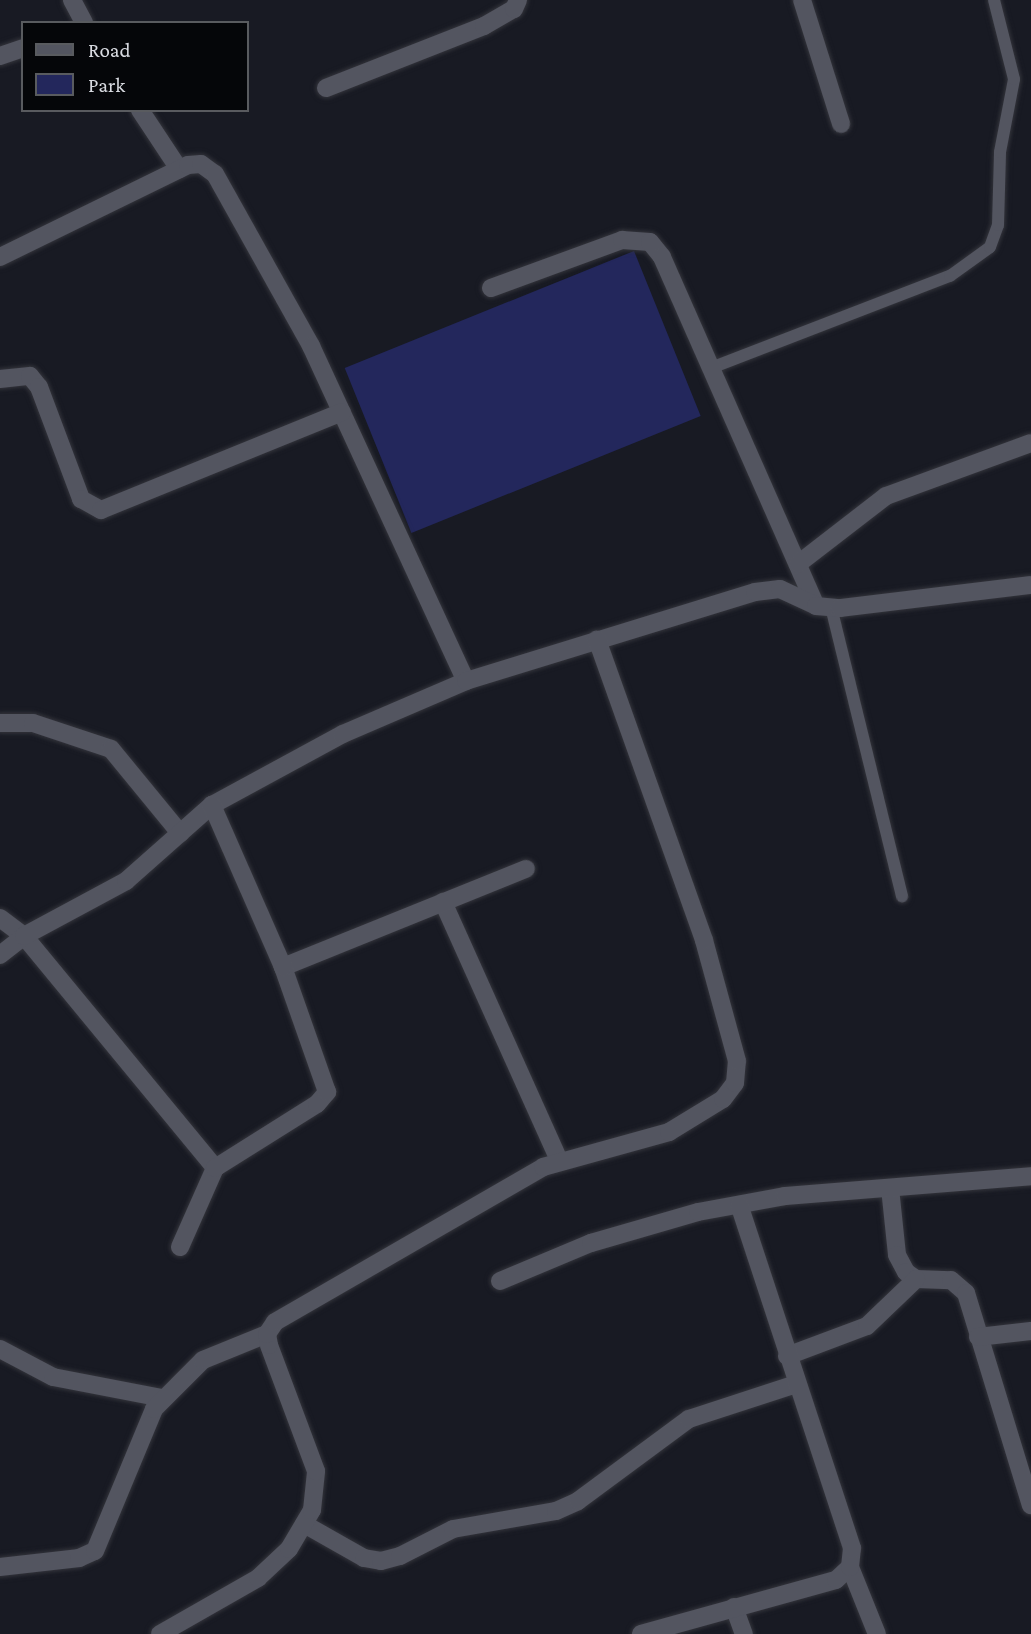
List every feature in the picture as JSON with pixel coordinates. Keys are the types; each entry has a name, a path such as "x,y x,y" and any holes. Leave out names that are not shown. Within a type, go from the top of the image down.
{"street":[{"path":"72,0 83,21"},
{"path":"326,89 484,26 514,9 518,0"},
{"path":"802,0 841,124"},
{"path":"0,56 21,49"},
{"path":"141,112 179,169"},
{"path":"0,257 179,169 201,164 221,182 342,412 466,681"},
{"path":"491,288 622,240 650,242 711,368 797,564 824,607"},
{"path":"0,379 30,376 39,387 81,499 101,510 342,412"},
{"path":"797,564 886,496 1031,443"},
{"path":"0,955 24,936 96,901 212,805 343,734 466,681 755,592 780,589 824,607 1031,585"},
{"path":"0,1567 79,1558 95,1550 162,1398 203,1360 267,1334 298,1308 559,1160 669,1132 723,1099 735,1083 737,1061 704,940 597,640"},
{"path":"0,723 33,723 111,749 180,833"},
{"path":"180,1247 215,1168 317,1104 327,1092 283,967 212,805"},
{"path":"283,967 526,869"},
{"path":"443,902 559,1160"},
{"path":"0,919 24,936 215,1168"},
{"path":"500,1282 638,1226 739,1205 1031,1176"},
{"path":"890,1188 897,1255 916,1279 961,1284 1031,1505"},
{"path":"739,1205 852,1548 850,1567 877,1634"},
{"path":"787,1356 867,1326 916,1279"},
{"path":"978,1338 1031,1331"},
{"path":"160,1634 258,1578 289,1549 304,1524 318,1490 316,1471 267,1334"},
{"path":"0,1349 52,1377 162,1398"},
{"path":"304,1524 364,1558 391,1559 453,1530 555,1511 578,1501 689,1419 796,1384"},
{"path":"641,1634 836,1580 850,1567"},
{"path":"734,1607 744,1634"}],"lane":[{"path":"711,368 950,276 990,247 998,225 1000,152 1014,79 993,0"},
{"path":"824,607 902,896"}],"green space":[{"path":"634,251 701,416 411,533 345,368"}]}
